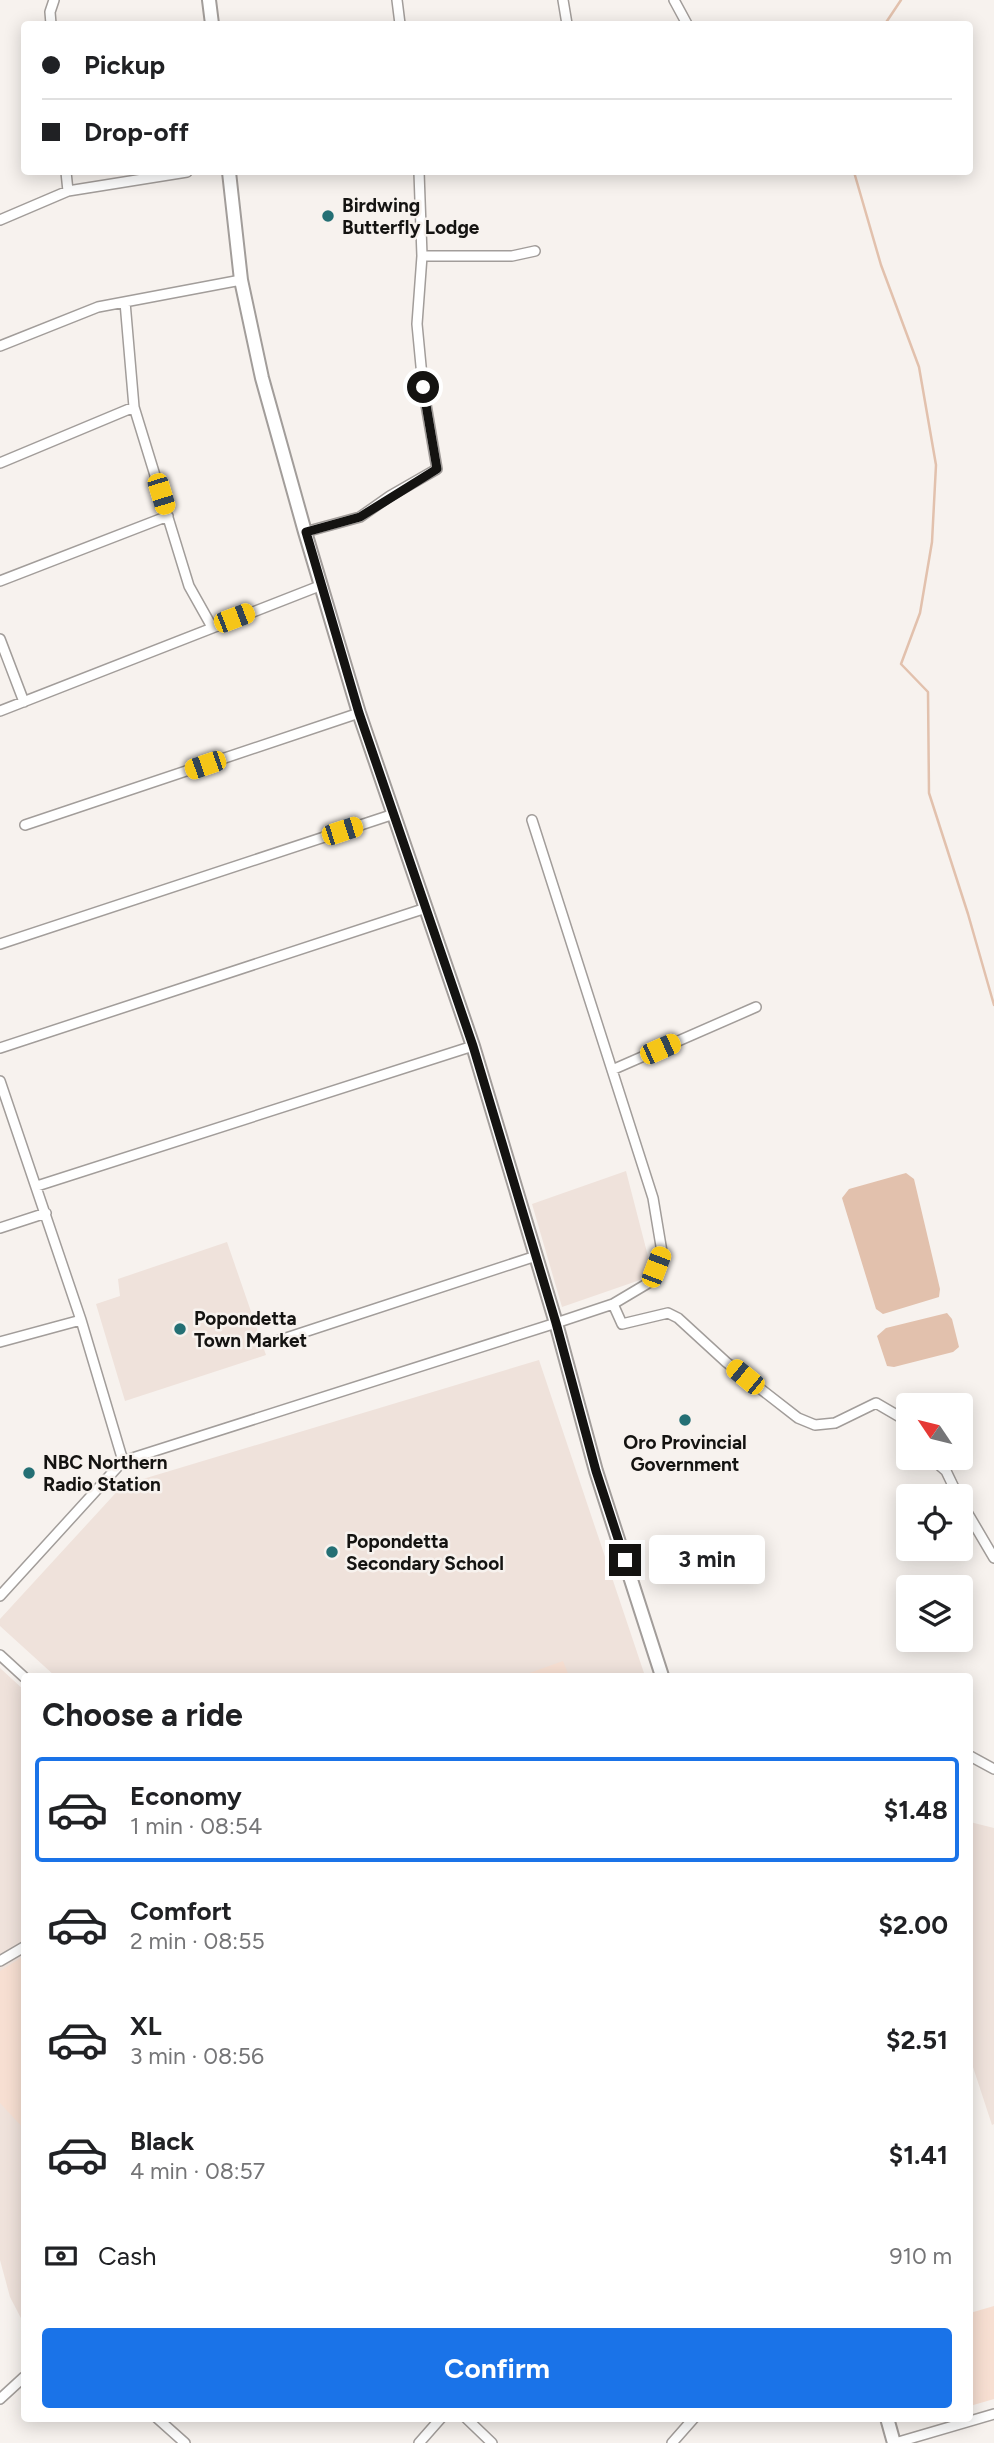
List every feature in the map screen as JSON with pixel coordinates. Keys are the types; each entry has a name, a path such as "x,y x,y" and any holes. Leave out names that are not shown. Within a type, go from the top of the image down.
{"main road":[{"path":"209,0 212,21"},
{"path":"229,175 241,281 262,378 306,532 359,713 473,1046 556,1323 596,1471 661,1673"},
{"path":"888,2422 895,2443"}],"street":[{"path":"51,21 50,12 54,0"},
{"path":"397,0 400,21"},
{"path":"563,0 567,21"},
{"path":"674,0 685,21"},
{"path":"66,175 68,191"},
{"path":"0,220 68,191 168,175"},
{"path":"306,532 360,517 437,469 423,387 417,324 422,256 419,175"},
{"path":"422,256 512,256 535,250"},
{"path":"0,346 98,307 241,281"},
{"path":"125,302 134,407 189,586 212,627"},
{"path":"0,463 134,407"},
{"path":"0,581 168,516"},
{"path":"0,711 322,585"},
{"path":"0,639 24,702"},
{"path":"25,825 359,713"},
{"path":"0,944 394,814"},
{"path":"0,1597 123,1461 613,1304 650,1282 662,1252 653,1199 532,820"},
{"path":"0,1048 426,908"},
{"path":"612,1070 756,1007"},
{"path":"37,1186 473,1046"},
{"path":"0,1081 5,1110 37,1186 123,1461"},
{"path":"0,1227 46,1213"},
{"path":"277,1341 536,1256"},
{"path":"613,1304 622,1324 668,1313 678,1318 726,1362 797,1418 815,1425 835,1423 876,1403 896,1415"},
{"path":"0,1342 81,1320"},
{"path":"973,1522 994,1558"},
{"path":"0,1655 21,1674"},
{"path":"973,1758 994,1769"},
{"path":"0,1961 21,1949"},
{"path":"0,2399 21,2380"},
{"path":"973,2420 994,2414"},
{"path":"161,2422 185,2443"},
{"path":"419,2443 437,2422"},
{"path":"470,2422 492,2443"},
{"path":"672,2443 690,2422"},
{"path":"895,2443 967,2422"}],"shaded area":[{"path":"626,1171 650,1264 640,1280 562,1307 532,1204"},
{"path":"906,1173 914,1179 940,1289 939,1297 883,1314 876,1309 842,1198 849,1189"},
{"name":"Popondetta Town Market","path":"227,1242 266,1355 125,1401 96,1304 120,1296 118,1279"},
{"path":"947,1313 952,1319 959,1347 953,1352 894,1367 887,1366 877,1336 886,1328"},
{"name":"Popondetta Secondary School","path":"539,1360 644,1673 52,1673 0,1626 0,1619 123,1485"},
{"path":"563,1661 568,1673 529,1673"},
{"path":"0,1668 21,1687 21,2318 10,2297 0,2260"},
{"path":"973,1823 994,1828 992,2125 973,2067"},
{"path":"21,1958 21,2126 0,2103 0,1971"},
{"path":"994,2306 994,2399 973,2405 973,2312"}],"waterway":[{"path":"887,21 901,0"},
{"path":"855,175 881,265 919,367 936,465 932,542 920,613 901,664 928,692 929,793 994,1005"}],"place":[{"name":"Birdwing Butterfly Lodge","path":"328,216"},
{"name":"Popondetta Town Market","path":"180,1329"},
{"name":"Oro Provincial Government","path":"685,1420"},
{"name":"NBC Northern Radio Station","path":"29,1473"},
{"name":"Popondetta Secondary School","path":"332,1552"}],"route":[{"path":"423,387 437,469 360,517 306,532 359,713 473,1046 556,1323 596,1471 625,1560"}]}
